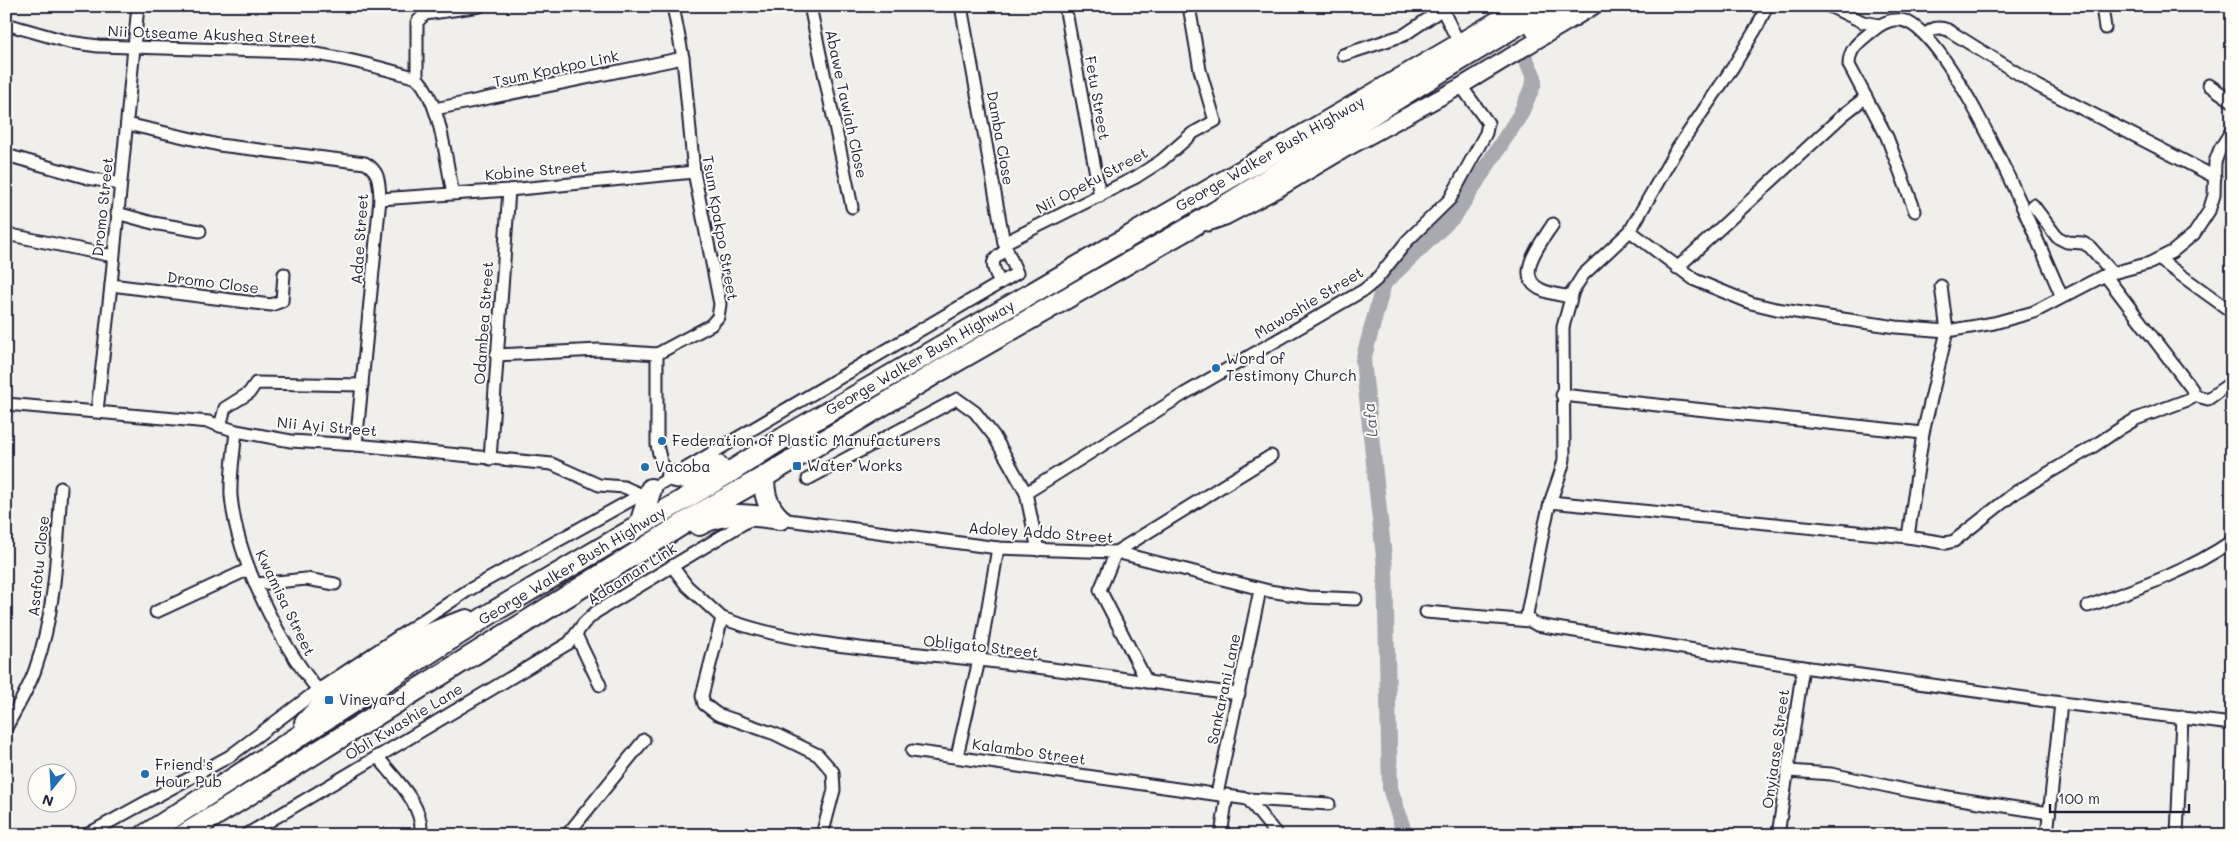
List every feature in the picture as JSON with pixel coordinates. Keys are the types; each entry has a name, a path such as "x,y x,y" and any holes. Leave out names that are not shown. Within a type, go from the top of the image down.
{"highway":[{"path":"1466,39 1505,6"},
{"name":"George Walker Bush Highway","path":"145,835 493,612 786,437 1524,6"},
{"name":"George Walker Bush Highway","path":"184,835 699,514 941,370 1191,227 1549,6"},
{"path":"1370,116 1535,31 1574,6"},
{"path":"671,476 686,479 698,476 758,443 786,437"},
{"path":"764,477 765,496 768,504 780,520"},
{"path":"640,524 645,491"},
{"path":"569,594 598,584 704,522 721,516 742,514 780,520"}],"street":[{"name":"Dromo Street","path":"97,411 138,6"},
{"path":"452,193 435,109 426,87 417,78 417,22 425,14 480,6"},
{"name":"Tsum Kpakpo Street","path":"657,354 711,325 718,317 720,304 694,172 683,58 673,6"},
{"name":"Abawe Tawiah Close","path":"810,6 852,207"},
{"name":"Damba Close","path":"961,6 1006,246 1017,273 1000,283"},
{"name":"Fetu Street","path":"1065,6 1100,196"},
{"name":"Nii Opeku Street","path":"1006,246 1161,161 1193,133 1215,121 1199,62 1189,6"},
{"name":"George Walker Bush Highway","path":"1191,227 1225,217 1240,210 1342,150 1461,86 1594,6"},
{"path":"1530,621 1527,614 1550,502 1561,475 1564,459 1562,395 1563,327 1571,297 1583,275 1630,231 1674,152 1733,67 1767,6"},
{"path":"1829,6 1858,20 1879,25"},
{"path":"2102,6 2105,28"},
{"path":"1344,55 1404,35 1445,9 1466,39"},
{"path":"1915,211 1886,137 1849,65 1849,56 1853,48 1879,25 1890,20 1902,20 1912,24 1925,35 1951,66 2023,208 2062,297"},
{"name":"Nii Otseame Akushea Street","path":"6,24 69,42 98,46 326,55 357,61 417,78"},
{"path":"1925,35 1933,28 1940,27 1948,30 2038,86 2215,177"},
{"name":"Tsum Kpakpo Link","path":"435,109 683,58"},
{"path":"2209,84 2232,101"},
{"name":"Mawoshie Street","path":"1026,493 1184,394 1364,290 1376,280 1408,240 1450,199 1486,133 1488,123 1461,86"},
{"path":"1677,268 1843,115 1866,97"},
{"name":"Adae Street","path":"127,124 219,145 365,164 373,168 378,177 380,198 356,444"},
{"path":"1630,231 1695,280 1751,303 1776,309 1896,327 1947,331 2016,319 2034,312 2109,274 2160,260 2194,234 2209,211 2214,194 2215,162 2220,149 2232,130"},
{"path":"6,155 88,178 120,184"},
{"name":"Kobine Street","path":"380,198 509,190 694,172"},
{"name":"Odambea Street","path":"490,459 509,190"},
{"path":"2033,205 2057,237 2067,242 2083,243 2090,247 2192,388 2193,395"},
{"path":"117,213 168,226 200,230"},
{"path":"1553,224 1529,263 1529,273 1532,282 1537,288 1571,297"},
{"path":"6,234 113,256"},
{"path":"86,835 230,756 318,690 467,591 671,476 1000,283 994,270 993,260 1006,246"},
{"path":"2160,260 2232,312"},
{"name":"Dromo Close","path":"111,284 271,305 282,300 284,274"},
{"path":"1908,537 1923,433 1947,331 1941,286"},
{"path":"496,355 599,350 657,354 657,445 661,462 671,476"},
{"path":"2193,395 2208,399 2232,382"},
{"path":"220,426 225,408 253,390 256,383 362,385"},
{"path":"1562,395 1923,433"},
{"path":"1550,502 1908,537 1946,543 1954,541 2026,485 2091,448 2136,419 2190,399 2193,395"},
{"path":"808,479 957,400 975,412 994,436 1026,493 1038,550"},
{"name":"Nii Ayi Street","path":"6,404 175,417 209,422 236,431 291,440 356,444 552,464 599,485 645,491"},
{"name":"Kwamisa Street","path":"236,431 231,494 236,532 250,569 298,665 318,690"},
{"path":"1147,682 1100,590 1116,552 1271,456"},
{"name":"Asafotu Close","path":"6,728 35,670 47,629 54,589 61,488"},
{"name":"Adaaman Link","path":"576,635 596,612 756,516"},
{"name":"Adoley Addo Street","path":"780,520 998,548 1116,552 1260,590 1308,597 1356,599"},
{"path":"2088,606 2180,572 2208,558 2232,542"},
{"name":"Kalambo Street","path":"998,548 979,660 957,756 1248,799 1329,804"},
{"path":"672,566 687,586 722,618 702,696 704,704 717,714 775,734 818,755 833,772 834,790 822,835"},
{"path":"156,612 250,569"},
{"path":"257,584 306,579 335,584"},
{"name":"Sankarani Lane","path":"1221,835 1222,795 1239,694 1260,590"},
{"path":"1426,612 1530,621 1537,625 1802,667 2061,703 2232,724"},
{"name":"Obligato Street","path":"722,618 756,631 866,650 979,660 1239,694"},
{"path":"576,635 600,685"},
{"name":"Obli Kwashie Lane","path":"246,835 569,643 576,635"},
{"name":"Onyiaase Street","path":"1778,835 1789,771 1802,667"},
{"path":"2047,835 2061,703"},
{"path":"2177,835 2182,717"},
{"path":"567,835 644,740"},
{"path":"912,751 957,756"},
{"path":"377,756 410,798 420,817 421,835"},
{"path":"1789,771 1831,774 1910,791 2049,813"},
{"path":"1248,799 1277,835"}],"waterway":[{"name":"Lafa","path":"1405,835 1390,788 1385,567 1363,360 1384,283 1455,215 1520,115 1534,83 1534,77 1526,60"}],"place":[{"name":"Word of Testimony Church","path":"1216,368"},
{"name":"Federation of Plastic Manufacturers","path":"662,441"},
{"name":"Water Works","path":"797,466"},
{"name":"Vacoba","path":"645,467"},
{"name":"Vineyard","path":"329,700"},
{"name":"Friend's Hour Pub","path":"145,774"}]}
